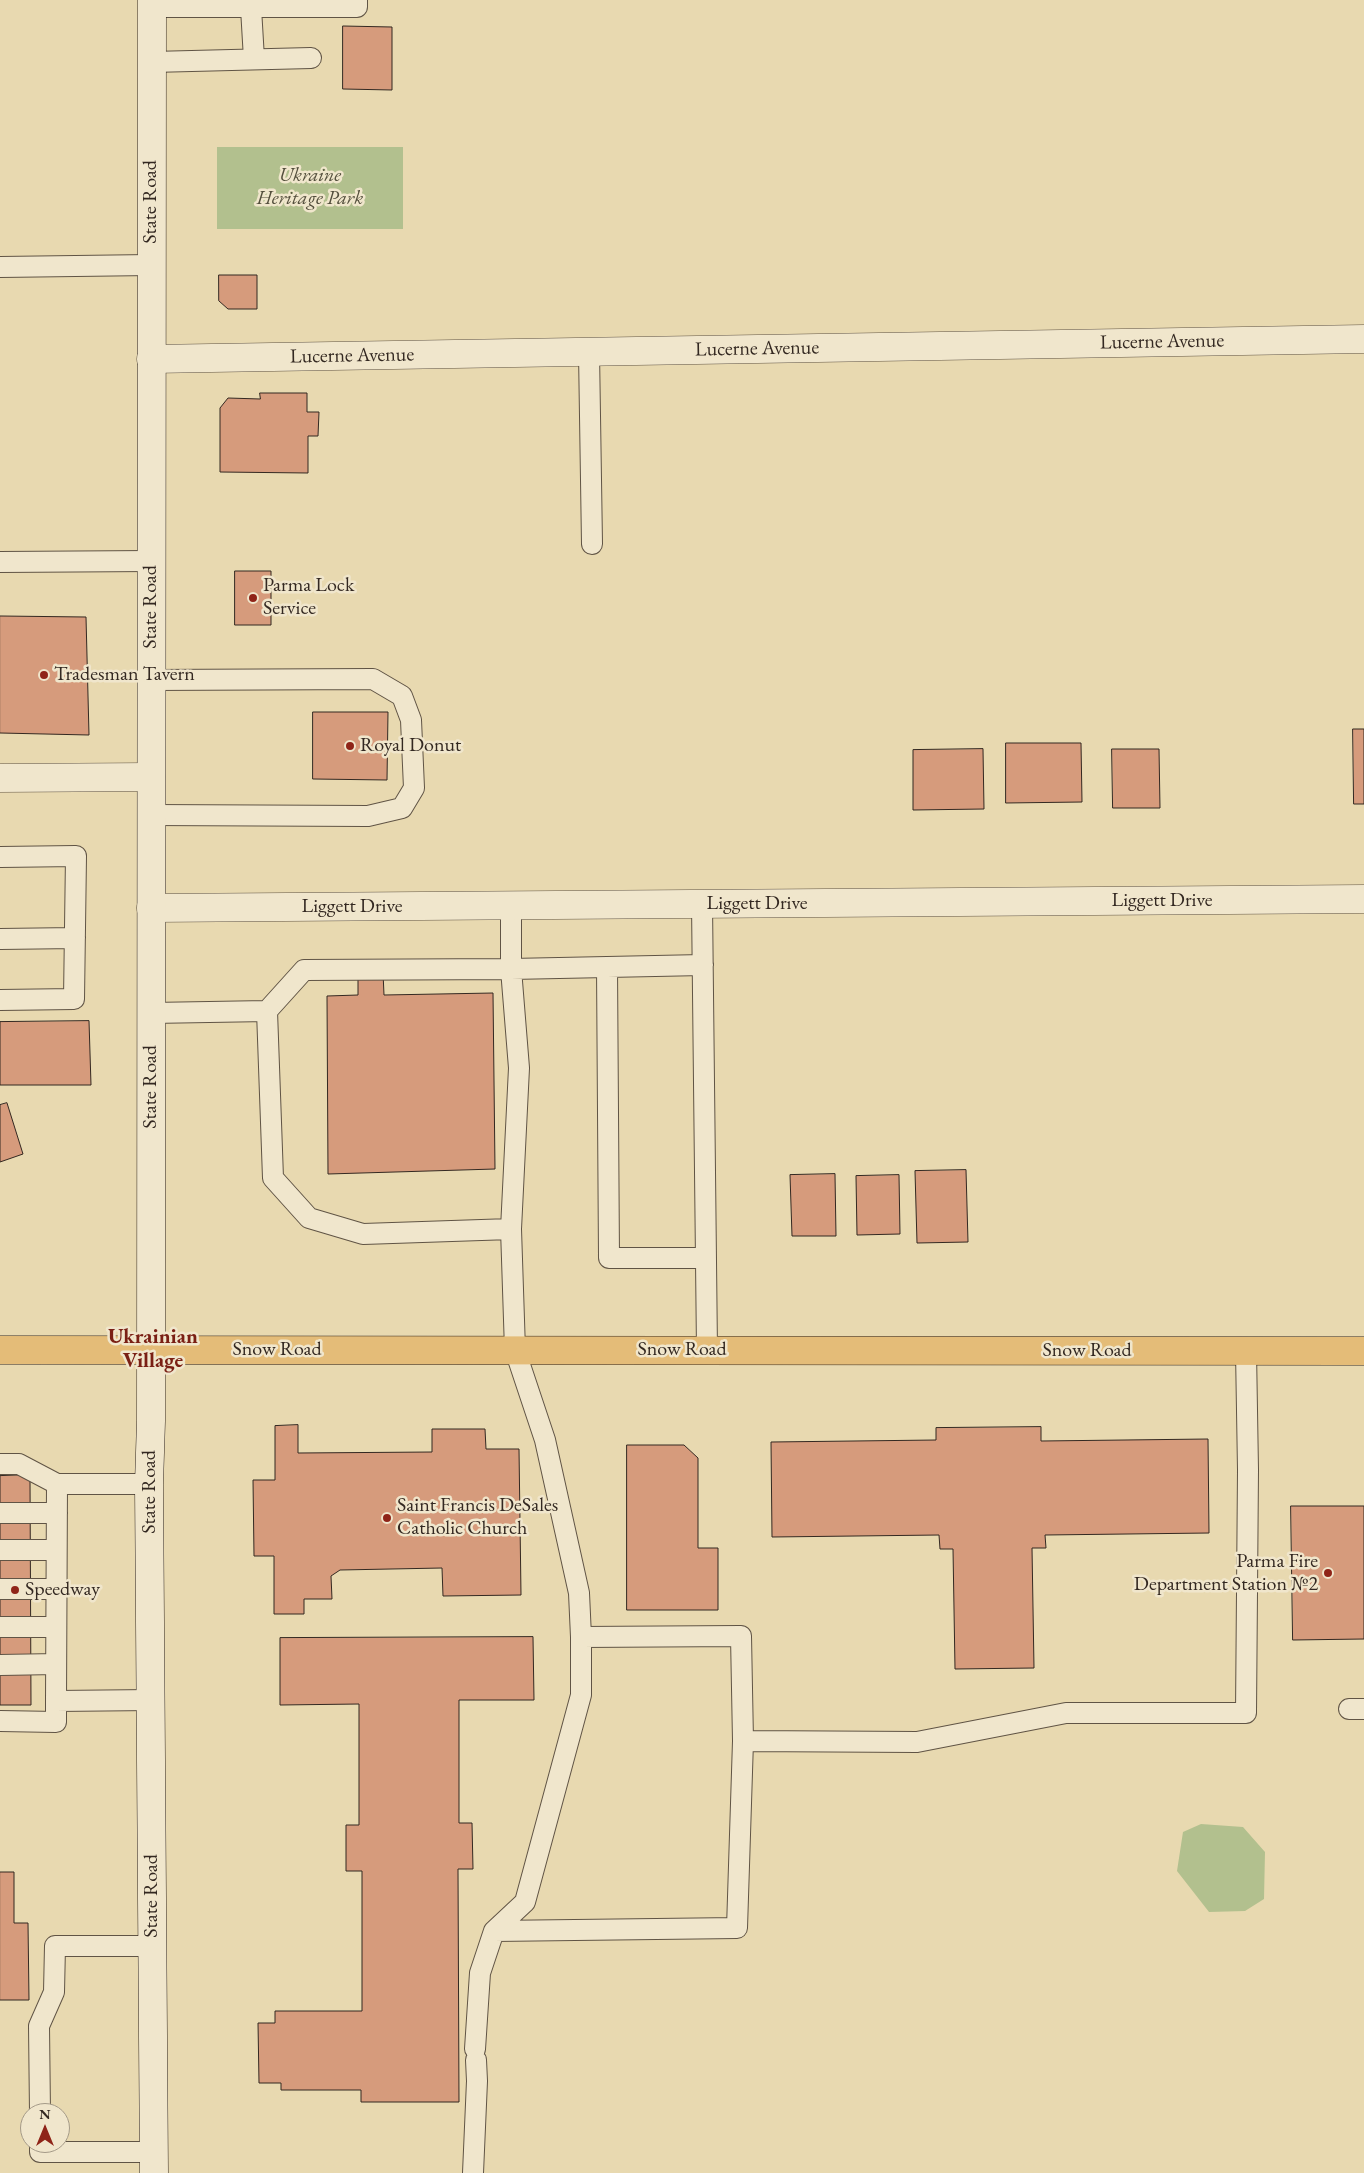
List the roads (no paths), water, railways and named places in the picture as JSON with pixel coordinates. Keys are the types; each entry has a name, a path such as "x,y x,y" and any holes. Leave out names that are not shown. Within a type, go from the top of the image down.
{"main road":[{"name":"Snow Road","path":"0,1350 1364,1351"}],"street":[{"name":"State Road","path":"152,4 151,1350 149,1484 154,2162"},
{"name":"Lucerne Avenue","path":"151,359 1364,339"},
{"path":"0,778 151,777"},
{"name":"Liggett Drive","path":"151,908 1364,899"}],"lane":[{"path":"152,4 251,8 357,7 357,0"},
{"path":"251,8 254,60"},
{"path":"152,62 311,58"},
{"path":"0,267 151,265"},
{"path":"589,352 592,544"},
{"path":"0,562 151,561"},
{"path":"151,680 373,679 402,696 411,720 414,788 402,808 368,816 151,815"},
{"path":"0,857 76,856 74,999 0,1000"},
{"path":"702,904 707,1350"},
{"path":"473,2173 477,2081 475,2054 480,1973 494,1931 525,1902 581,1695 579,1594 545,1440 515,1350 511,1230 518,1068 511,969 511,906"},
{"path":"0,939 75,938"},
{"path":"511,1230 363,1234 309,1218 273,1178 267,1011 304,970 511,969 703,965"},
{"path":"607,967 609,1258 706,1258"},
{"path":"151,1012 267,1011"},
{"path":"743,1741 917,1742 1066,1713 1246,1713 1248,1470 1246,1351"},
{"path":"0,1464 19,1464 57,1484 149,1484"},
{"path":"0,1721 56,1722 57,1484"},
{"path":"0,1513 57,1513"},
{"path":"0,1550 56,1550"},
{"path":"0,1589 56,1589"},
{"path":"0,1627 56,1627"},
{"path":"494,1931 737,1928 743,1741 740,1636 581,1637"},
{"path":"0,1665 56,1664"},
{"path":"56,1701 152,1700"},
{"path":"40,2103 39,2026 54,1992 55,1946 152,1946"},
{"path":"51,2153 154,2162"}],"place":[{"name":"Parma Lock Service","path":"253,598"},
{"name":"Tradesman Tavern","path":"44,675"},
{"name":"Royal Donut","path":"350,746"},
{"name":"Saint Francis DeSales Catholic Church","path":"387,1518"},
{"name":"Parma Fire Department Station №2","path":"1328,1573"},
{"name":"Speedway","path":"15,1590"}],"district":[{"name":"Ukrainian Village","path":"153,1349"}],"park label":[{"name":"Ukraine Heritage Park","path":"310,188"}]}
